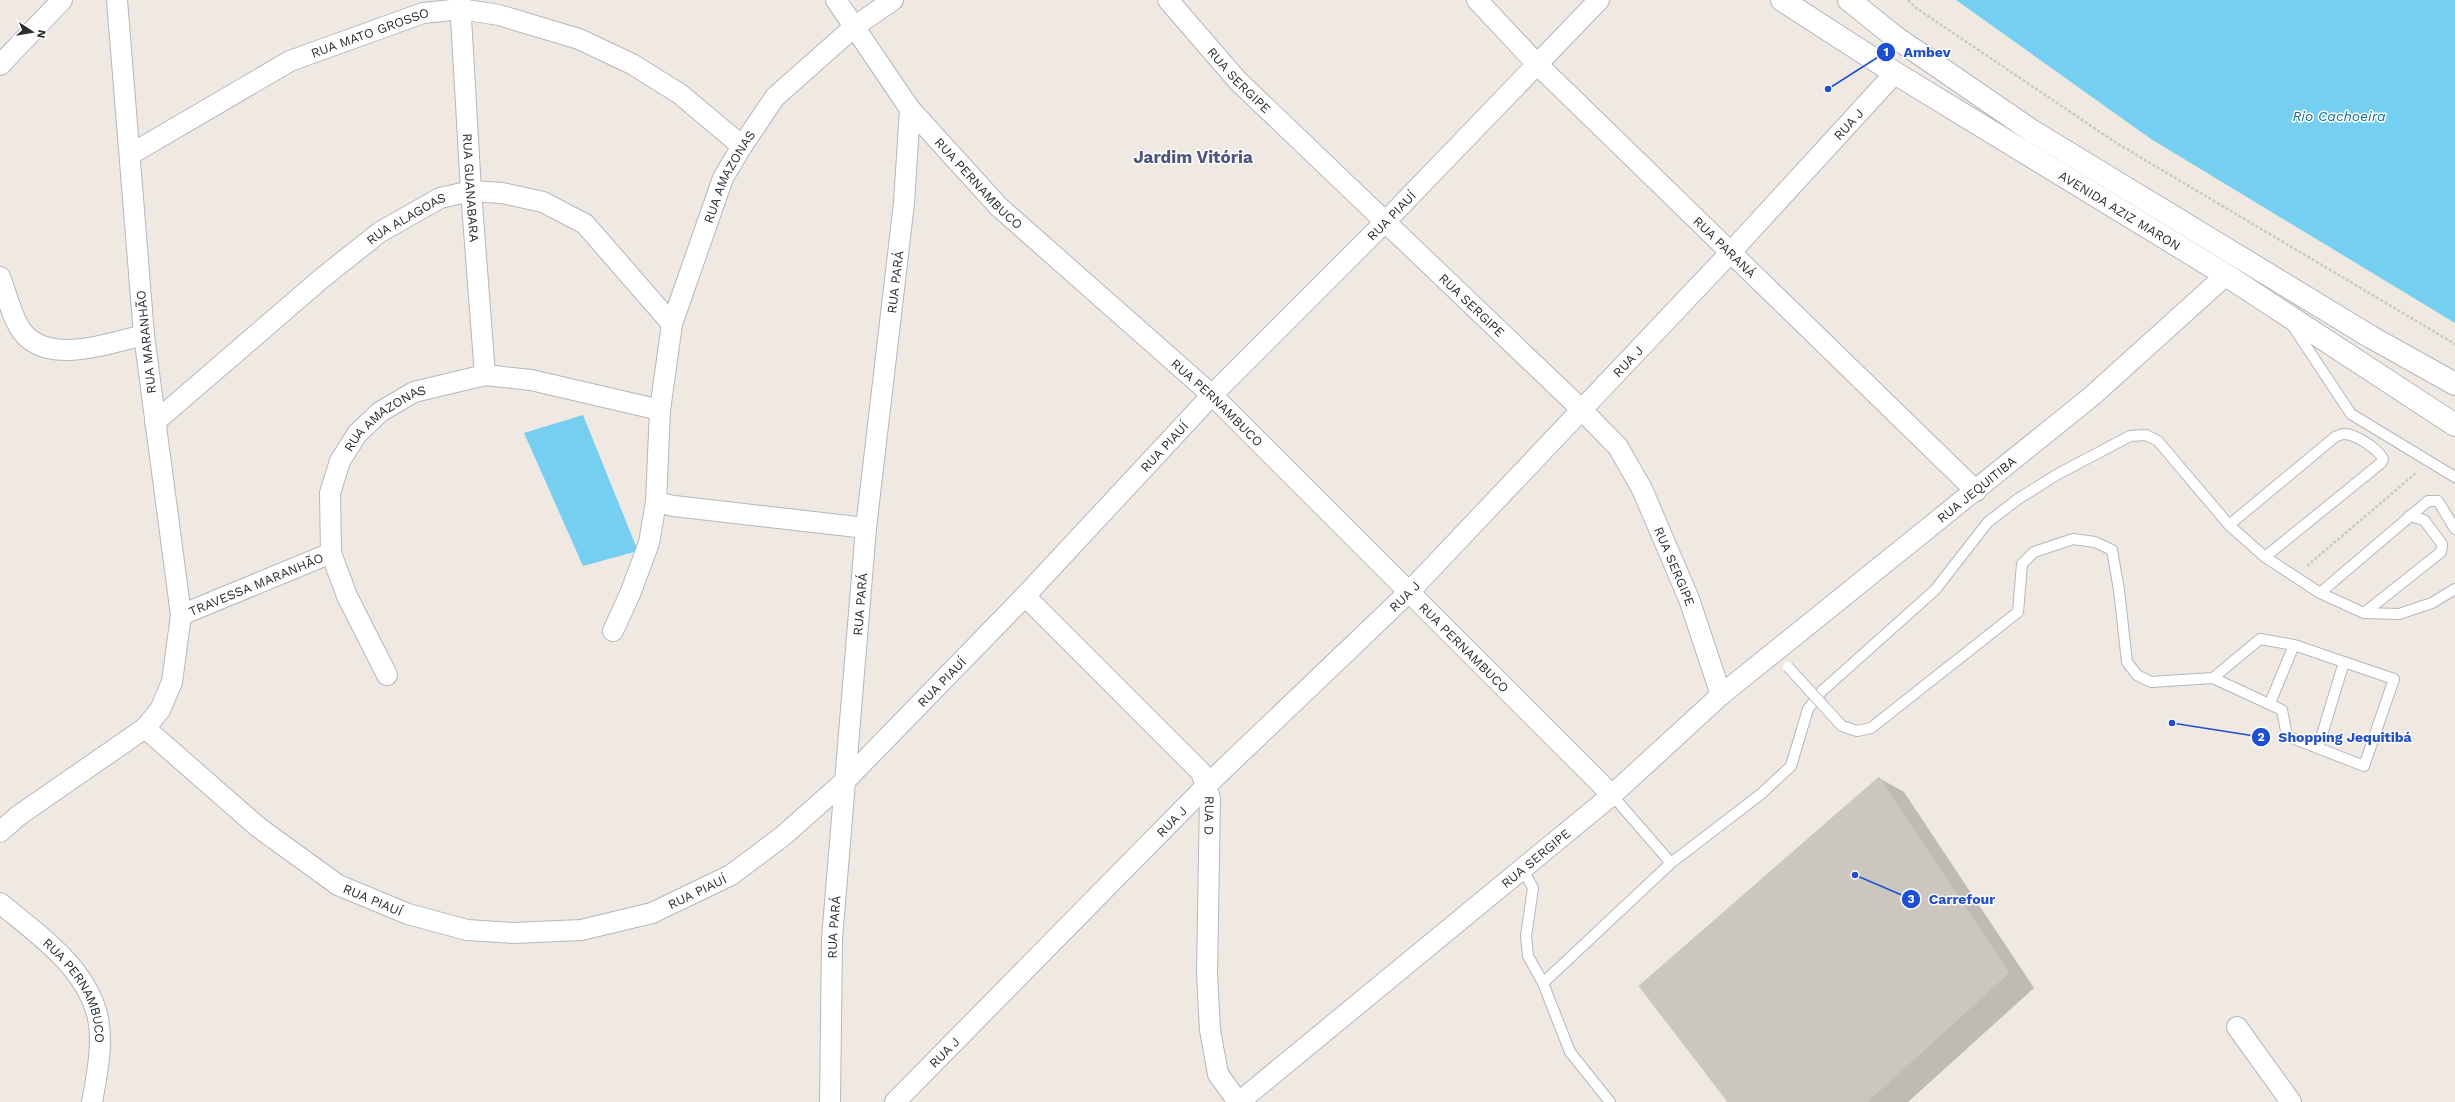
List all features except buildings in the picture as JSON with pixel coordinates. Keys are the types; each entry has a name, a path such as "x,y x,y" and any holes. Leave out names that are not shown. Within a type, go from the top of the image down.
{"main road":[{"name":"AVENIDA AZIZ MARON","path":"1782,0 1895,73 2226,275 2455,425"},
{"name":"AVENIDA AZIZ MARON","path":"1848,0 1895,37 2032,131 2371,337 2455,384"}],"street":[{"path":"0,65 62,0"},
{"name":"RUA MARANHÃO","path":"0,832 18,816 145,728 160,710 172,682 181,615 144,335 131,154 117,0"},
{"name":"RUA PERNAMBUCO","path":"836,0 910,108 999,206 1212,395 1410,591 1612,795"},
{"name":"RUA AMAZONAS","path":"613,631 630,594 649,543 656,502 660,410 672,324 723,178 742,146 775,98 854,27 893,0"},
{"name":"RUA SERGIPE","path":"1168,0 1238,81 1386,221 1581,409 1618,447 1642,489 1689,599 1721,695 1612,795 1239,1102"},
{"name":"RUA PARANÁ","path":"1477,0 1537,64 1976,491"},
{"name":"RUA PIAUÍ","path":"145,728 258,827 338,885 408,914 467,930 513,933 581,930 652,913 732,875 782,836 846,780 1025,596 1212,395 1386,221 1599,0"},
{"name":"RUA MATO GROSSO","path":"131,154 290,61 423,13 461,5 579,39 632,64 680,94 742,146"},
{"name":"RUA GUANABARA","path":"461,5 471,191 485,375"},
{"name":"RUA J","path":"895,1102 1207,785 1410,591 1731,252 1895,73"},
{"name":"RUA PARÁ","path":"830,1102 832,939 866,528 904,204 910,108"},
{"name":"RUA ALAGOAS","path":"155,422 321,279 380,232 440,198 471,191 502,193 543,202 585,224 672,324"},
{"name":"RUA JEQUITIBA","path":"1721,695 2092,396 2226,275"},
{"path":"0,277 18,326 28,338 43,346 58,351 144,335"},
{"name":"RUA AMAZONAS","path":"387,675 347,596 331,552 330,493 340,460 357,434 380,412 414,392 485,375 531,380 660,410"},
{"path":"656,502 674,506 866,528"},
{"name":"TRAVESSA MARANHÃO","path":"181,615 331,552"},
{"name":"RUA D","path":"1025,596 1201,772 1207,785 1210,798 1207,959 1210,1030 1218,1074 1239,1102"},
{"name":"RUA PERNAMBUCO","path":"0,903 58,952 84,982 98,1014 100,1059 92,1102"},
{"path":"2237,1027 2291,1102"}],"lane":[{"path":"2284,313 2351,414 2455,478"},
{"path":"2229,525 2335,437 2344,434 2353,436 2380,453 2384,459 2381,463 2265,557"},
{"path":"1543,983 1672,864 1761,794 1791,766 1808,709 1822,691 1934,590 1988,522 2058,474 2130,436 2146,435 2158,441 2229,525 2265,557 2320,593 2364,613 2400,614 2432,603 2455,589"},
{"path":"2320,593 2428,501 2438,501 2455,529"},
{"path":"2364,613 2441,552 2442,544 2424,520 2409,516"},
{"path":"1775,652 1842,726 1857,731 1872,728 2018,612 2022,564 2034,552 2073,539 2095,542 2112,550 2119,590 2127,662 2137,675 2151,682 2213,678 2270,703 2282,710 2287,736 2364,766 2394,679 2294,645 2260,639 2213,678"},
{"path":"2270,703 2294,645"},
{"path":"2318,748 2344,662"},
{"path":"1612,795 1672,864"},
{"path":"1522,868 1533,888 1526,936 1528,956 1543,983 1570,1052 1610,1102"}],"path":[{"path":"1908,0 1916,8 2118,144 2455,344"},
{"path":"2295,577 2429,461"}],"water":[{"name":"Rio Cachoeira","path":"1956,0 2455,0 2455,323 2151,139"},
{"path":"583,415 638,551 583,566 524,433"}],"place":[{"name":"Ambev","path":"1828,89"},
{"name":"Shopping Jequitibá","path":"2172,723"},
{"name":"Carrefour","path":"1855,875"}],"district":[{"name":"Jardim Vitória","path":"1193,157"}]}
